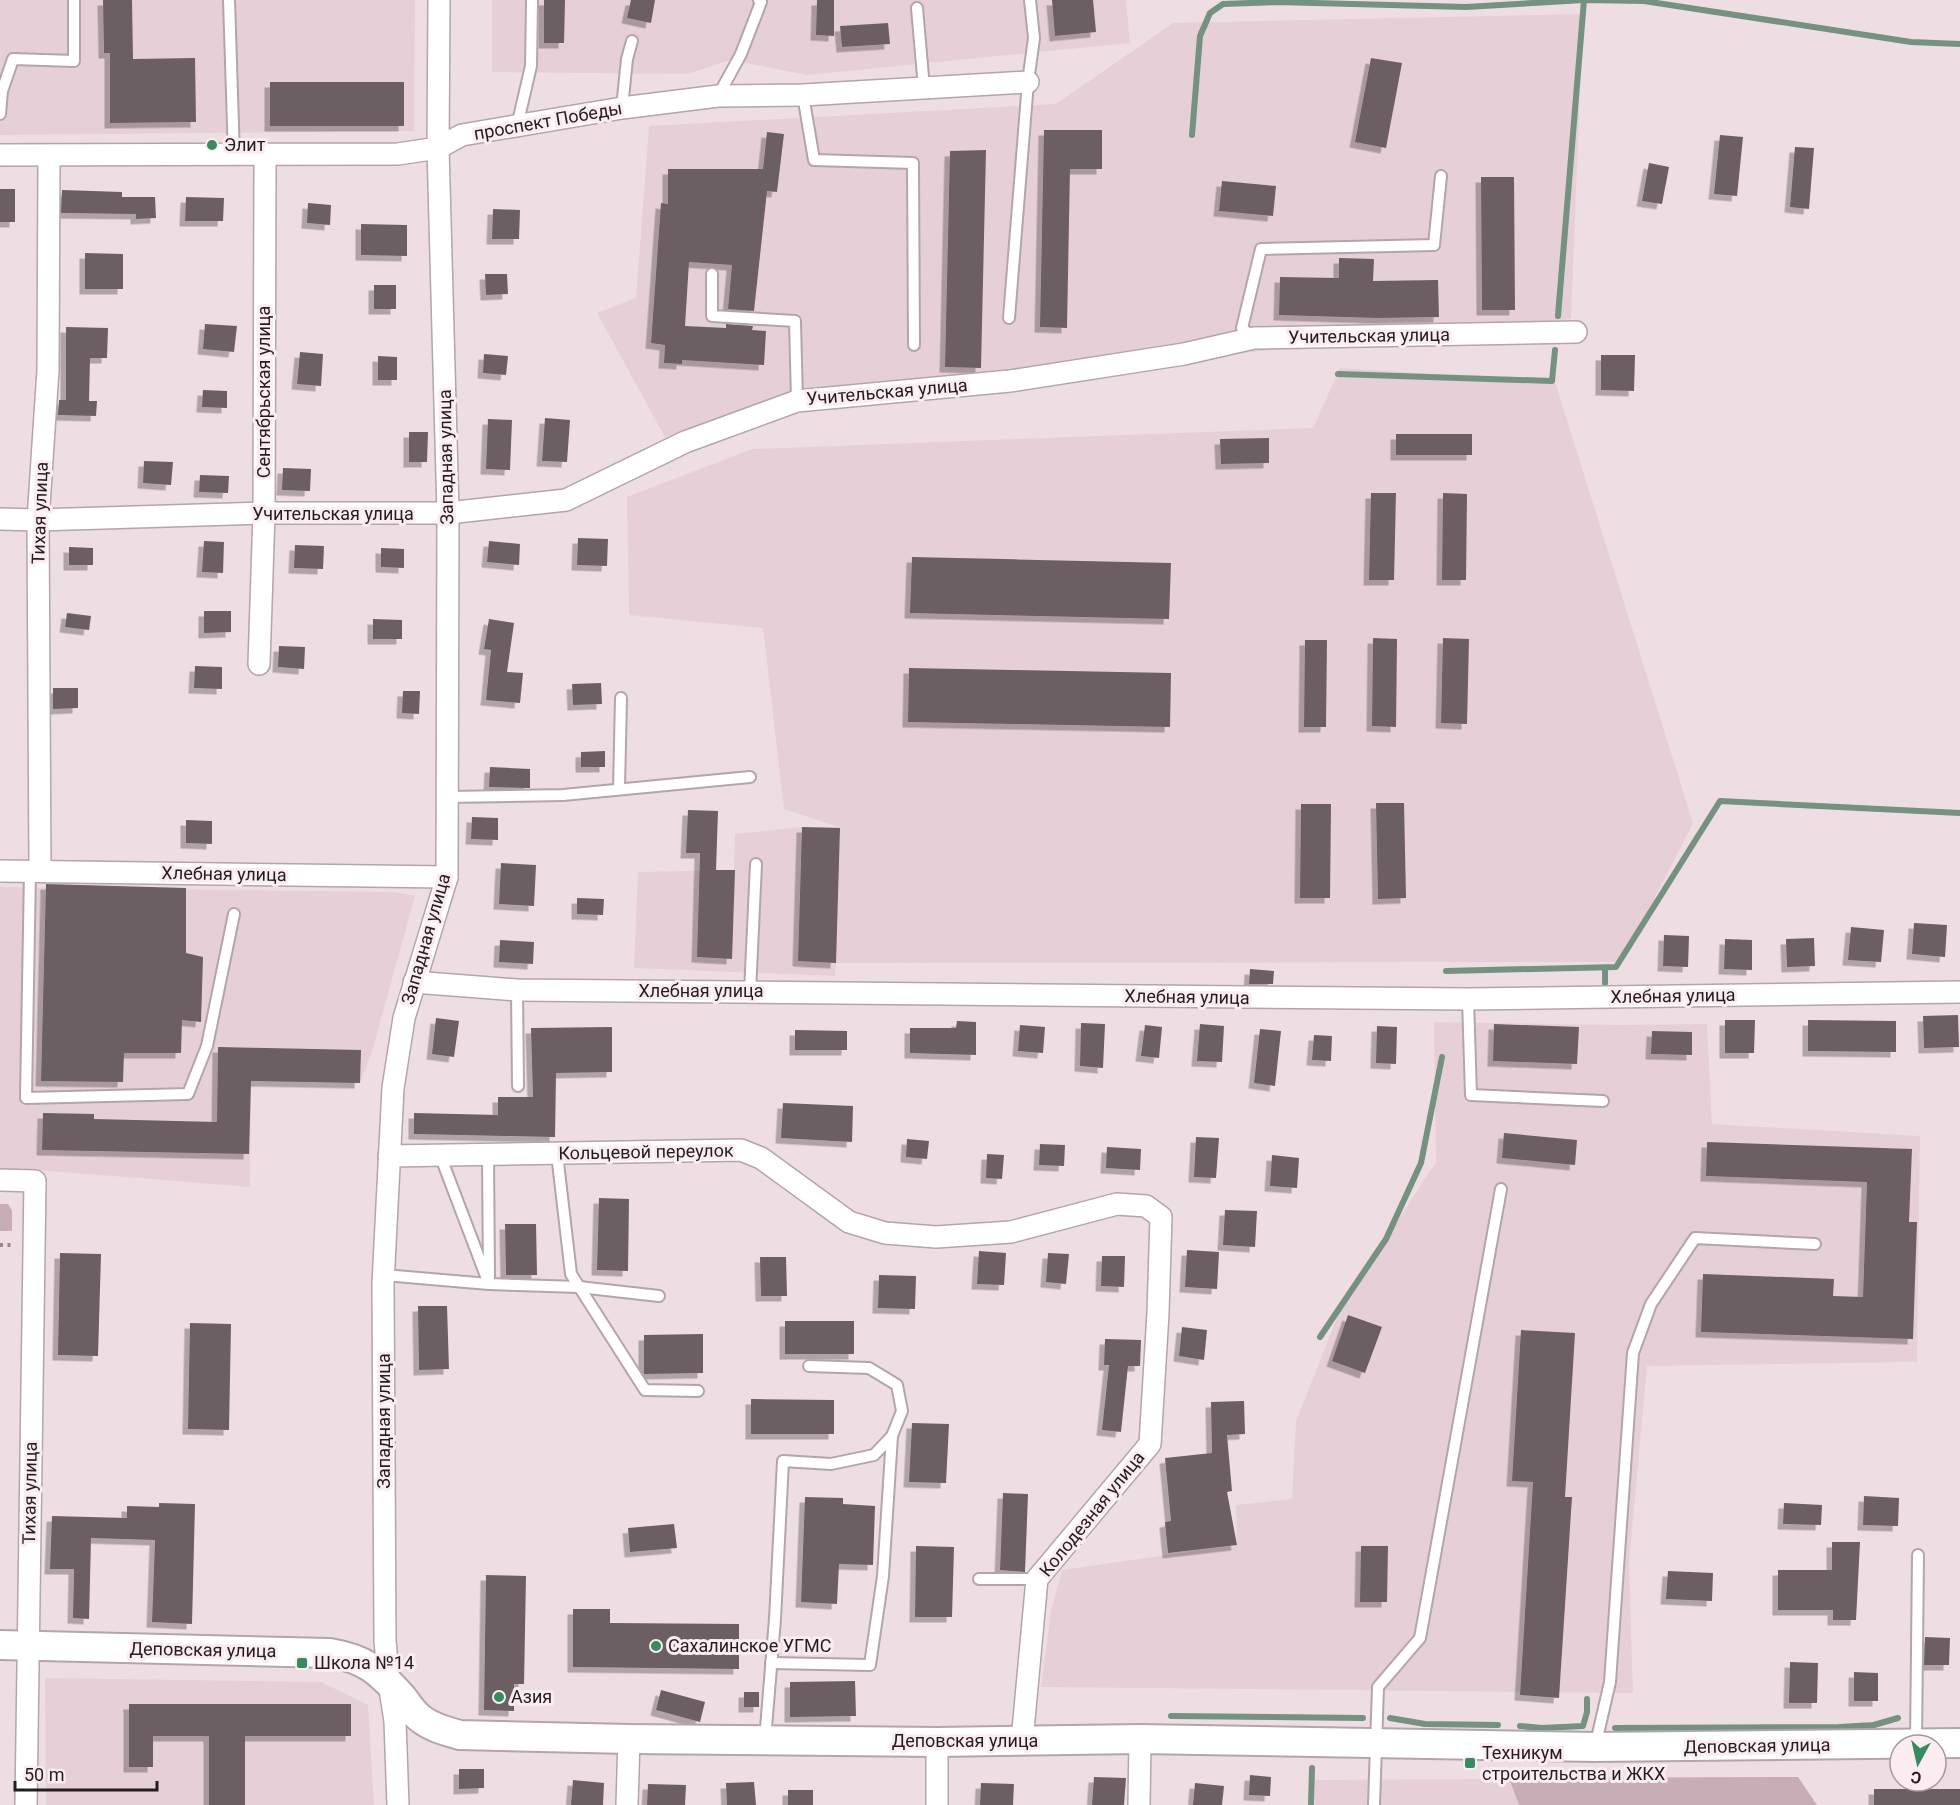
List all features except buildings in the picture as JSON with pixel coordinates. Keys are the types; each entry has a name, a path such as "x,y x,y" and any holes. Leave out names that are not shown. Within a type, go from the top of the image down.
{"street":[{"name":"Западная улица","path":"398,1805 396,1721 389,1683 384,1629 384,1275 389,1156 393,1088 404,1018 447,878 448,513 438,148 439,0"},
{"name":"проспект Победы","path":"0,155 399,154 438,148 462,135 622,108 718,96 803,95 1028,82"},
{"name":"Тихая улица","path":"35,871 38,520 48,370 48,156"},
{"name":"Сентябрьская улица","path":"259,664 264,513 265,156"},
{"name":"Учительская улица","path":"0,519 38,520 264,513 448,513 566,500 685,442 797,400 1010,381 1184,354 1254,338 1576,332"},
{"name":"Хлебная улица","path":"0,871 447,878"},
{"name":"Хлебная улица","path":"414,982 517,990 1468,999 1960,992"},
{"name":"Кольцевой переулок","path":"389,1156 741,1150 761,1158 849,1222 885,1233 936,1237 1011,1232 1117,1204 1146,1206 1161,1217"},
{"name":"Тихая улица","path":"0,1180 35,1181 14,1646 26,1805"},
{"name":"Колодезная улица","path":"1022,1741 1037,1580 1150,1444 1161,1217"},
{"name":"Деповская улица","path":"14,1646 330,1653 351,1656 368,1664 389,1683 420,1718 439,1730 460,1735 629,1740 937,1742 1140,1740 1595,1747 1888,1744"},
{"path":"627,1805 629,1740"},
{"path":"1139,1805 1140,1740"},
{"path":"937,1742 937,1805"}],"lane":[{"path":"0,114 2,91 13,59 74,61 74,0"},
{"path":"229,0 234,156"},
{"path":"517,126 531,66 532,0"},
{"path":"1009,318 1028,82 1034,38 1030,0"},
{"path":"718,96 741,54 761,1"},
{"path":"917,8 924,88"},
{"path":"622,108 627,59 632,41"},
{"path":"803,95 814,160 913,163 914,345"},
{"path":"1254,338 1242,328 1261,249 1434,245 1441,176"},
{"path":"712,274 712,316 795,321 797,400"},
{"path":"619,789 621,699"},
{"path":"448,797 563,795 750,777"},
{"path":"750,992 756,864"},
{"path":"35,871 26,1098 188,1094 207,1046 234,914"},
{"path":"517,990 518,1086"},
{"path":"1468,999 1471,1095 1603,1101"},
{"path":"557,1154 570,1274 645,1390 698,1391"},
{"path":"440,1155 489,1284"},
{"path":"488,1155 489,1284"},
{"path":"1374,1805 1378,1687 1420,1638 1501,1189"},
{"path":"1595,1747 1610,1682 1633,1353 1651,1304 1695,1238 1815,1244"},
{"path":"384,1275 489,1284 579,1287 660,1296"},
{"path":"771,1663 870,1665 883,1576 892,1436 902,1411 897,1385 869,1368 809,1366"},
{"path":"765,1740 783,1461 831,1464 874,1455 892,1436"},
{"path":"1916,1733 1918,1555"},
{"path":"979,1579 1037,1580"}],"path":[{"path":"0,1245 22,1245"}],"shaded area":[{"path":"0,0 415,0 414,131 0,135"},
{"path":"492,0 1126,0 1130,43 807,75 730,60 688,74 492,72"},
{"path":"1583,14 1571,319 993,379 810,388 665,437 597,313 636,298 649,126 1056,104 1173,23"},
{"path":"1340,368 1555,382 1693,823 1622,962 836,963 835,976 634,968 638,872 734,870 735,834 802,827 838,827 784,809 763,628 629,615 627,497 752,449 1313,428"},
{"path":"0,887 395,892 415,896 373,1048 360,1083 251,1081 250,1187 37,1170 0,1170"},
{"path":"1434,1022 1707,1024 1712,1124 1920,1136 1917,1362 1647,1366 1629,1564 1633,1693 1041,1687 1051,1611 1062,1570 1237,1545 1236,1505 1292,1499 1296,1421 1341,1308 1436,1162"},
{"path":"0,1204 8,1204 12,1211 12,1231 0,1231"},
{"path":"45,1678 321,1682 368,1705 374,1805 46,1805"},
{"path":"1798,1777 1799,1805 1315,1805 1315,1780"},
{"path":"1798,1777 1817,1805 1519,1805 1509,1778"}],"waterway":[{"path":"1192,135 1200,36 1210,13 1223,4 1277,2 1466,7 1584,0 1644,1 1911,42 1960,44"},
{"path":"1558,316 1584,0"},
{"path":"1338,374 1552,381 1555,350"},
{"path":"1446,971 1616,967 1720,801 1960,813"},
{"path":"1605,968 1605,983"},
{"path":"1320,1337 1386,1239 1421,1163 1442,1057"},
{"path":"1520,1726 1542,1728 1583,1726 1587,1712 1587,1699"},
{"path":"1171,1716 1363,1718"},
{"path":"1390,1718 1425,1724 1498,1725"},
{"path":"1615,1728 1839,1727 1874,1725 1898,1718"},
{"path":"1311,1805 1312,1768"}],"place":[{"name":"Элит","path":"212,145"},
{"name":"Сахалинское УГМС","path":"656,1646"},
{"name":"Школа №14","path":"302,1663"},
{"name":"Азия","path":"499,1697"},
{"name":"Техникум строительства и ЖКХ","path":"1470,1763"}]}
